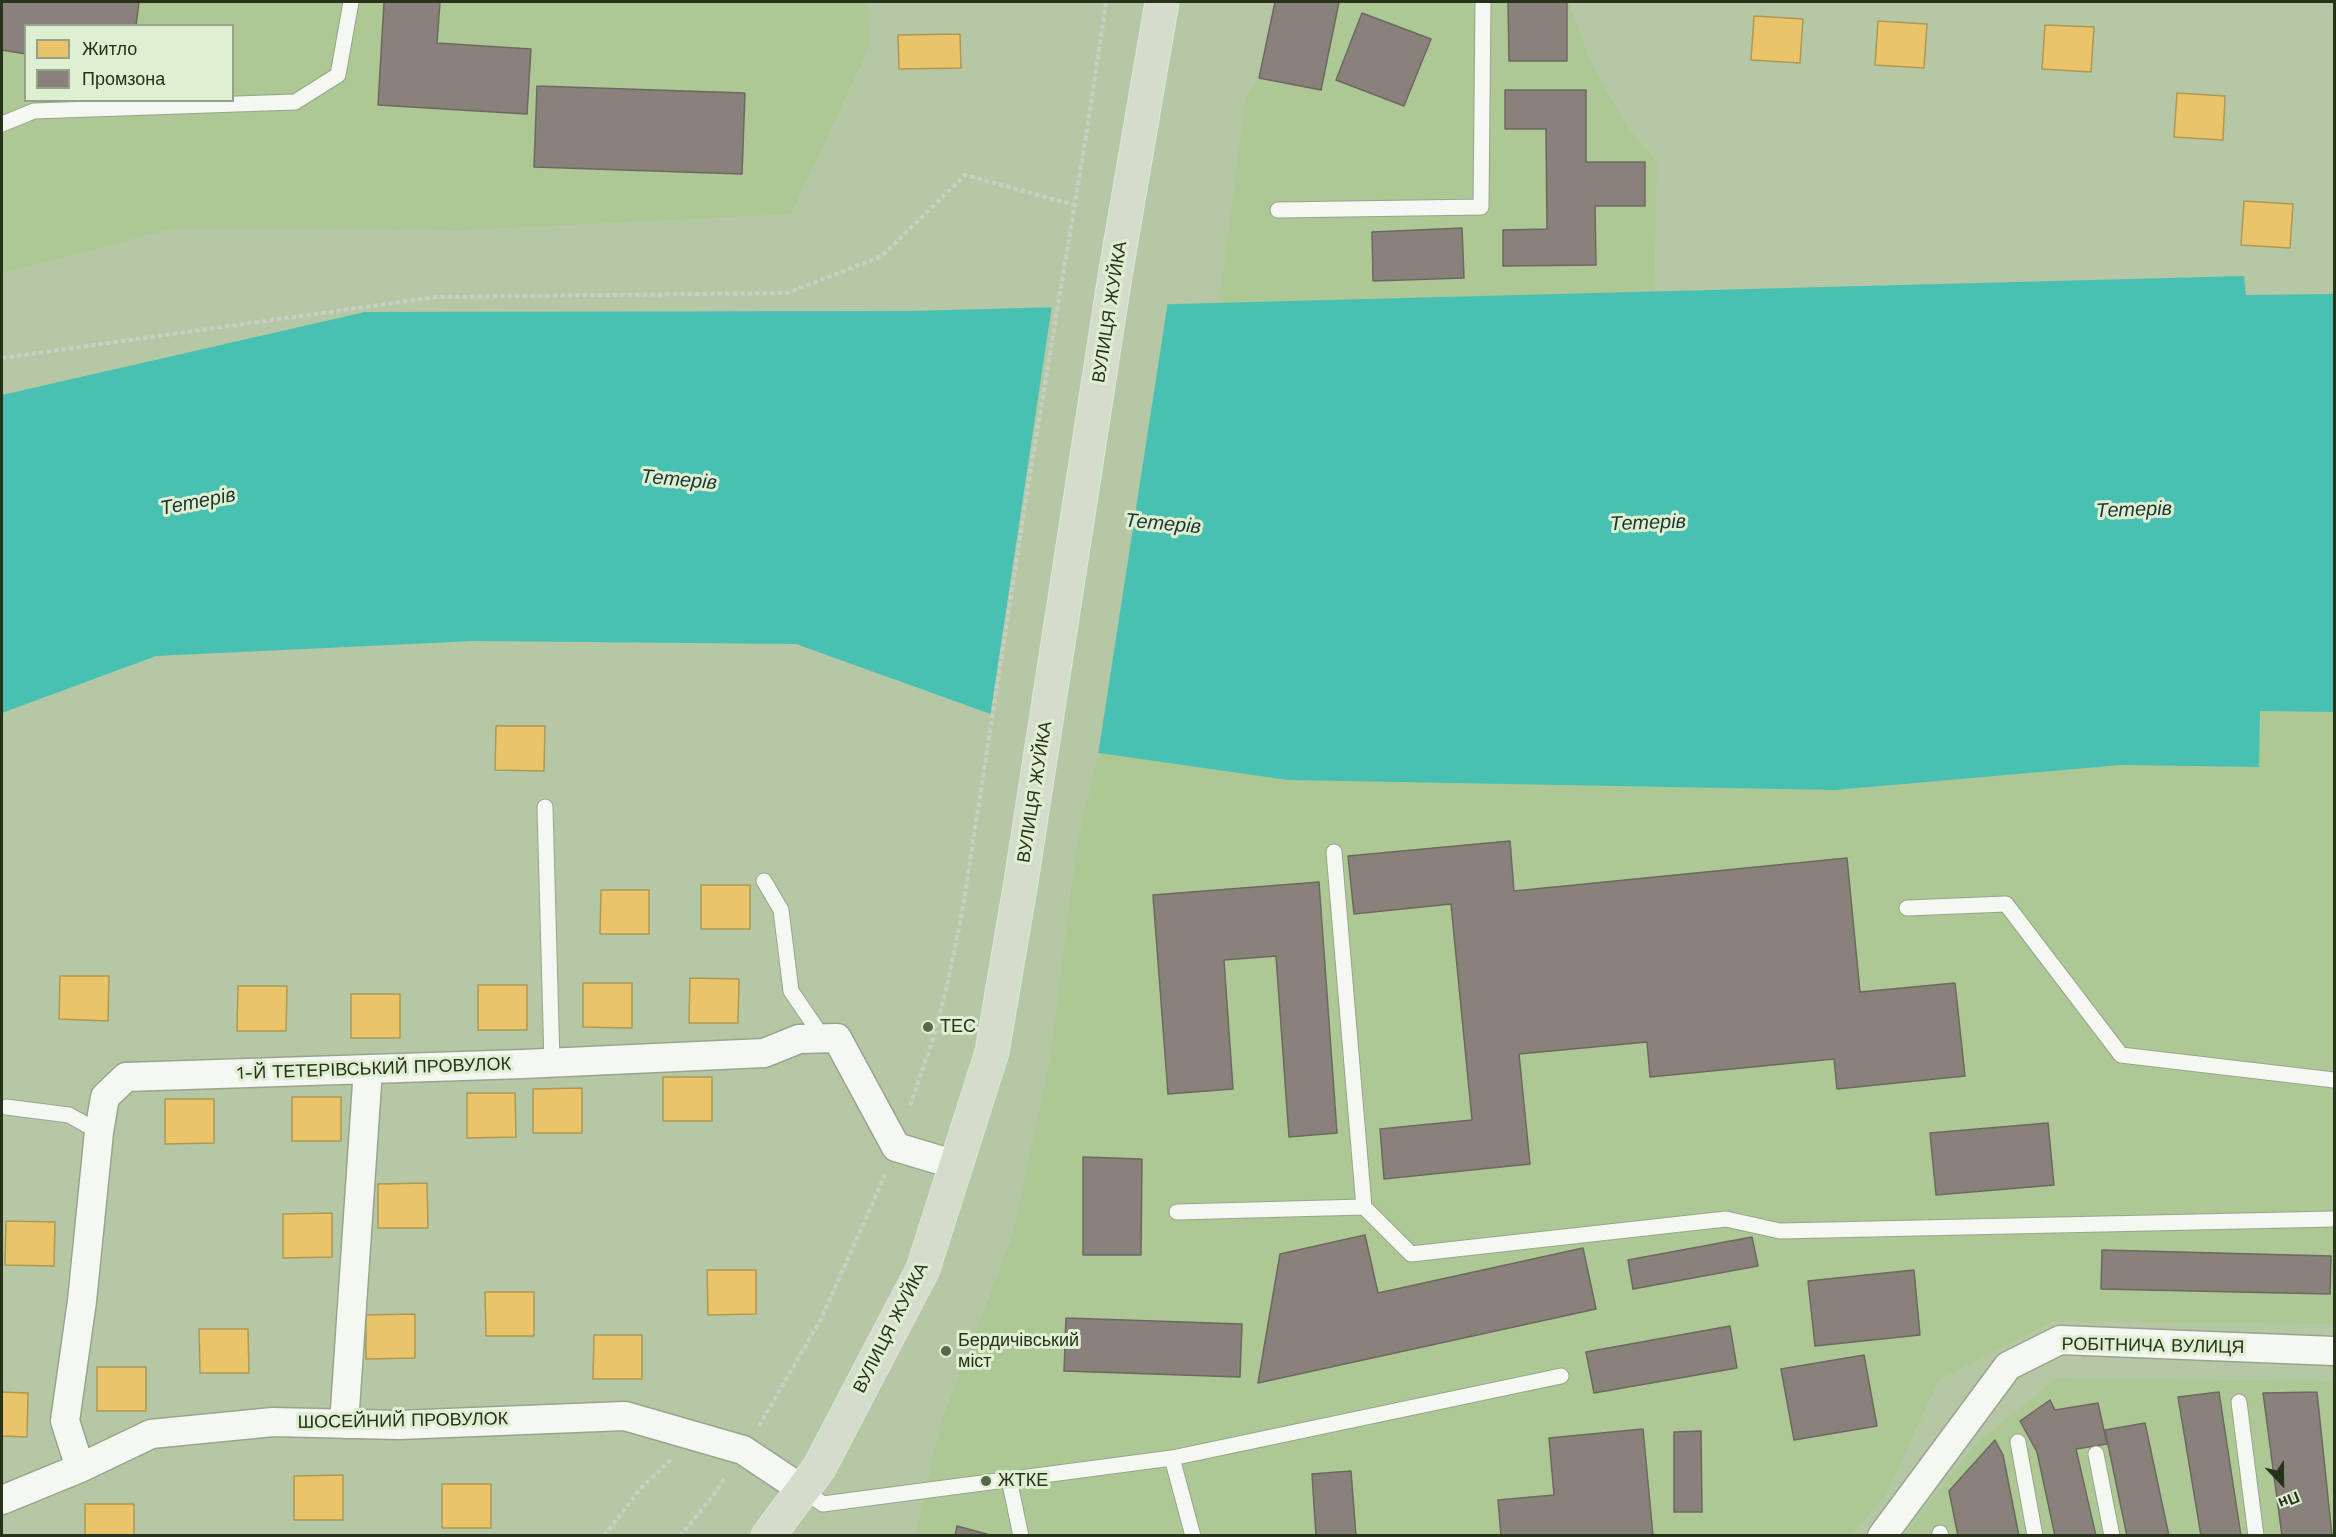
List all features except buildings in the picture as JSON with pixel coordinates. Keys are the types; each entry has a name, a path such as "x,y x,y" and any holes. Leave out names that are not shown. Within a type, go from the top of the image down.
{"highway":[{"name":"ВУЛИЦЯ ЖУЙКА","path":"768,1536 819,1468 923,1269 992,1052 1021,882 1115,276 1162,2"}],"street":[{"name":"1-Й ТЕТЕРІВСЬКИЙ ПРОВУЛОК","path":"80,1468 65,1421 83,1290 99,1132 105,1097 126,1077 552,1063 764,1053 799,1039 823,1038"},
{"path":"823,1038 837,1038 896,1147 956,1165"},
{"path":"344,1424 368,1069"},
{"name":"РОБІТНИЧА ВУЛИЦЯ","path":"1882,1536 2008,1366 2060,1340 2334,1351"},
{"name":"ШОСЕЙНИЙ ПРОВУЛОК","path":"2,1500 80,1468 151,1434 273,1422 399,1425 625,1416 743,1450 803,1490"}],"lane":[{"path":"2,124 34,111 295,102 338,75 351,2"},
{"path":"1278,210 1481,207 1483,2"},
{"path":"545,807 552,1063"},
{"path":"1334,852 1364,1207 1411,1254 1726,1219 1780,1231 2334,1219"},
{"path":"764,881 780,910 791,991 823,1038"},
{"path":"1907,908 2006,904 2121,1055 2334,1080"},
{"path":"6,1107 69,1115 99,1132"},
{"path":"1177,1212 1364,1207"},
{"path":"803,1490 823,1504 1172,1458 1561,1376"},
{"path":"2239,1402 2256,1536"},
{"path":"2018,1442 2035,1536"},
{"path":"2096,1455 2112,1536"},
{"path":"1172,1458 1193,1536"},
{"path":"1009,1479 1020,1536"}],"path":[{"path":"680,1536 713,1496 823,1320 896,1147 933,1040 962,913 1106,2"},
{"path":"2,357 436,297 787,293 882,256 965,175 1075,205"},
{"path":"604,1536 640,1489 696,1437"}],"shaded area":[{"path":"2,2 867,2 870,45 791,214 466,230 171,229 2,273"},
{"path":"1275,2 1568,2 1592,65 1628,128 1657,162 1654,300 1219,303 1246,97 1259,78"},
{"path":"2260,711 2334,712 2334,1324 2053,1321 1938,1381 1886,1495 1852,1535 915,1536 941,1423 1013,1234 1051,1055 1077,843 1099,753 1310,780 1835,790 2121,765 2258,767"},
{"path":"2057,1378 2334,1381 2334,1535 1904,1536 1974,1445"}],"water":[{"name":"Тетерів","path":"2244,276 2246,295 2334,294 2334,712 2260,711 2259,767 2121,765 1835,790 1288,780 1099,753 796,644 474,641 156,656 2,713 2,395 365,312 909,311"}],"pier":[{"path":"1168,301 1098,755 990,717 1052,305"}],"place":[{"name":"ТЕС","path":"928,1027"},
{"name":"Бердичівський міст","path":"946,1351"},
{"name":"ЖТКЕ","path":"986,1481"}]}
